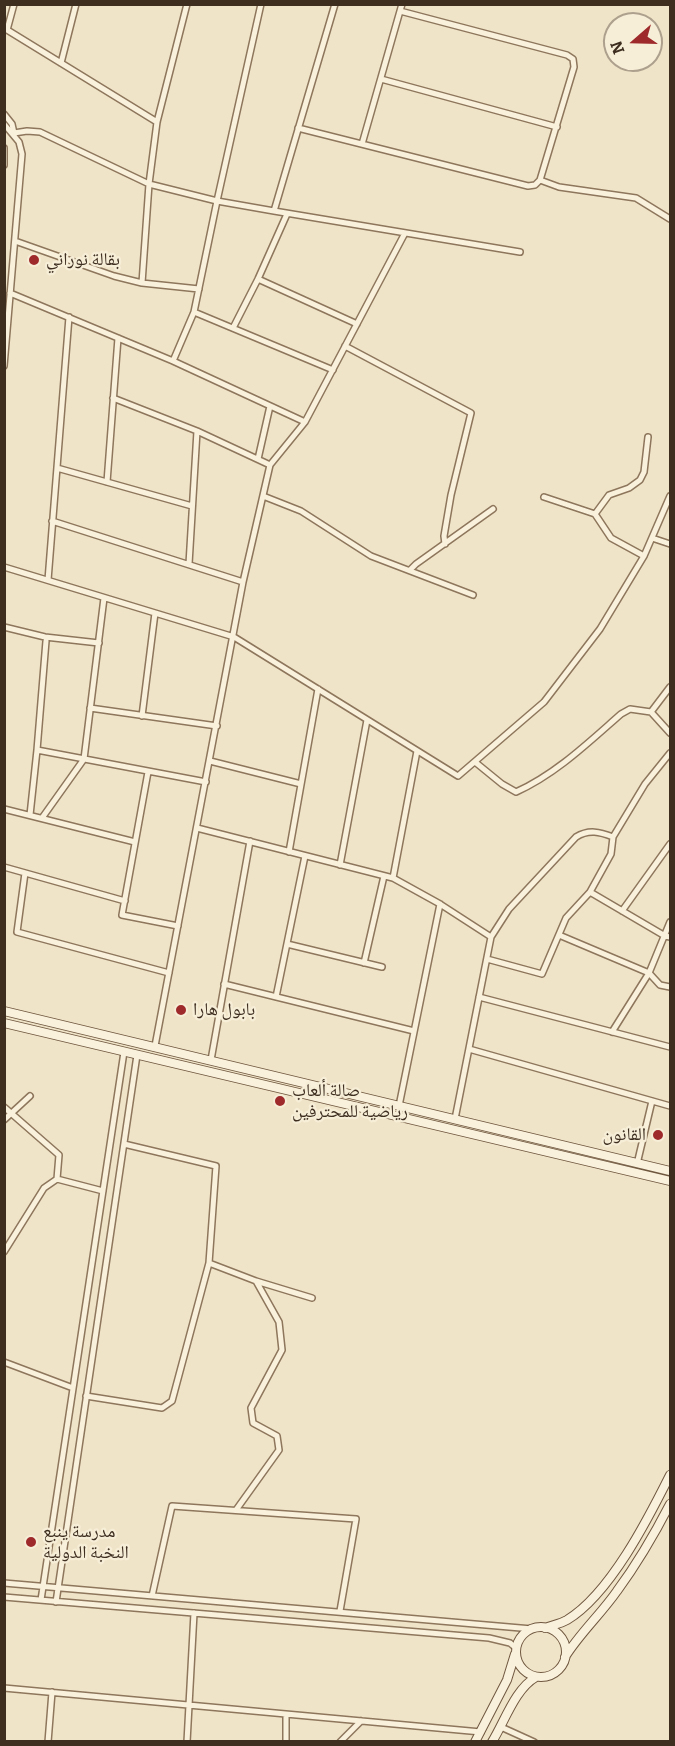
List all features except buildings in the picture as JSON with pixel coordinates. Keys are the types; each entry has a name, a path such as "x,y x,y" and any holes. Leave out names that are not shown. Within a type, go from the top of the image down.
{"main road":[{"path":"4,1011 670,1171"},
{"path":"4,1023 670,1181"},
{"path":"475,1742 507,1680 516,1648 522,1636 532,1629 545,1628 566,1621 608,1581 649,1518 670,1475"},
{"path":"492,1742 529,1681 536,1677 552,1675 558,1670 578,1636 618,1590 659,1526 670,1504"},
{"path":"545,1628 558,1635 565,1649 565,1657"},
{"path":"516,1648 518,1663 529,1674 536,1677"}],"street":[{"path":"14,4 6,29 157,122"},
{"path":"61,63 76,4"},
{"path":"142,283 149,184 157,122 187,4"},
{"path":"173,361 194,312 261,4"},
{"path":"274,212 335,4"},
{"path":"298,128 528,186 540,180 574,67 573,59 567,55 401,8 362,144"},
{"path":"381,79 557,126"},
{"path":"4,114 12,124 22,154 4,366"},
{"path":"4,124 14,133"},
{"path":"14,133 40,132 149,184 217,201 520,252"},
{"path":"4,148 4,165"},
{"path":"540,180 559,187 636,198 670,219"},
{"path":"233,328 287,214"},
{"path":"155,1046 243,582 270,465 305,422 405,233"},
{"path":"15,241 114,276 142,283 199,289"},
{"path":"258,279 357,324"},
{"path":"10,293 173,361 305,422"},
{"path":"194,312 333,370"},
{"path":"48,580 69,317"},
{"path":"107,482 118,338"},
{"path":"345,346 471,413 451,495 444,536 445,544"},
{"path":"113,398 197,430 270,465"},
{"path":"258,459 270,406"},
{"path":"189,564 197,430"},
{"path":"595,514 609,495 629,488 640,480 644,472 648,437"},
{"path":"57,468 192,506"},
{"path":"263,496 301,511 371,556 473,595"},
{"path":"4,567 234,637 458,776 544,702 600,629 644,556 670,496"},
{"path":"544,497 595,514 611,538 644,556"},
{"path":"410,570 493,509"},
{"path":"52,521 243,582"},
{"path":"652,538 670,544"},
{"path":"42,818 84,759 104,598"},
{"path":"142,716 155,613"},
{"path":"4,627 45,638 99,644"},
{"path":"30,815 46,641"},
{"path":"651,712 670,687"},
{"path":"289,852 318,689"},
{"path":"90,708 217,726"},
{"path":"475,762 502,784 516,792 528,787 568,760 621,714 630,709 651,712 670,733"},
{"path":"340,865 367,720"},
{"path":"37,750 206,782"},
{"path":"393,878 417,751"},
{"path":"487,959 542,974 566,918 590,892 611,854 613,837 645,784 670,753"},
{"path":"210,761 301,784"},
{"path":"148,772 122,915 178,926"},
{"path":"4,809 135,842"},
{"path":"197,828 393,878 440,904 491,937"},
{"path":"455,1119 491,937 509,909 576,837 584,832 599,831 613,837"},
{"path":"211,1060 250,842"},
{"path":"622,910 670,844"},
{"path":"276,997 305,856"},
{"path":"4,867 125,901"},
{"path":"25,873 17,932 170,972"},
{"path":"364,963 384,876"},
{"path":"590,892 668,937"},
{"path":"399,1106 440,904"},
{"path":"612,1032 649,973 668,937 670,922"},
{"path":"559,935 649,973 660,984 670,987"},
{"path":"287,944 382,968"},
{"path":"224,984 414,1031"},
{"path":"479,997 670,1047"},
{"path":"469,1048 670,1106"},
{"path":"41,1600 124,1052"},
{"path":"56,1602 137,1055"},
{"path":"4,1120 30,1096"},
{"path":"637,1164 651,1101"},
{"path":"4,1107 59,1155 57,1179"},
{"path":"86,1396 162,1408 172,1401 209,1263 216,1166 124,1144"},
{"path":"4,1252 44,1188 57,1179 103,1191"},
{"path":"209,1263 256,1281 312,1298"},
{"path":"236,1510 279,1450 277,1436 253,1423 251,1408 282,1350 279,1323 256,1281"},
{"path":"4,1362 73,1388"},
{"path":"152,1596 172,1506 356,1519 340,1611"},
{"path":"4,1583 532,1629"},
{"path":"4,1597 489,1638 510,1643 516,1648"},
{"path":"187,1742 194,1613"},
{"path":"4,1688 481,1732"},
{"path":"48,1742 52,1692"},
{"path":"286,1715 286,1742"},
{"path":"340,1742 361,1721"},
{"path":"501,1727 534,1742"}],"place":[{"name":"بقالة نوراني","path":"34,260"},
{"name":"بابول هارا","path":"181,1010"},
{"name":"صالة ألعاب رياضية للمحترفين","path":"280,1101"},
{"name":"القانون","path":"658,1135"},
{"name":"مدرسة ينبع النخبة الدولية","path":"31,1542"}]}
